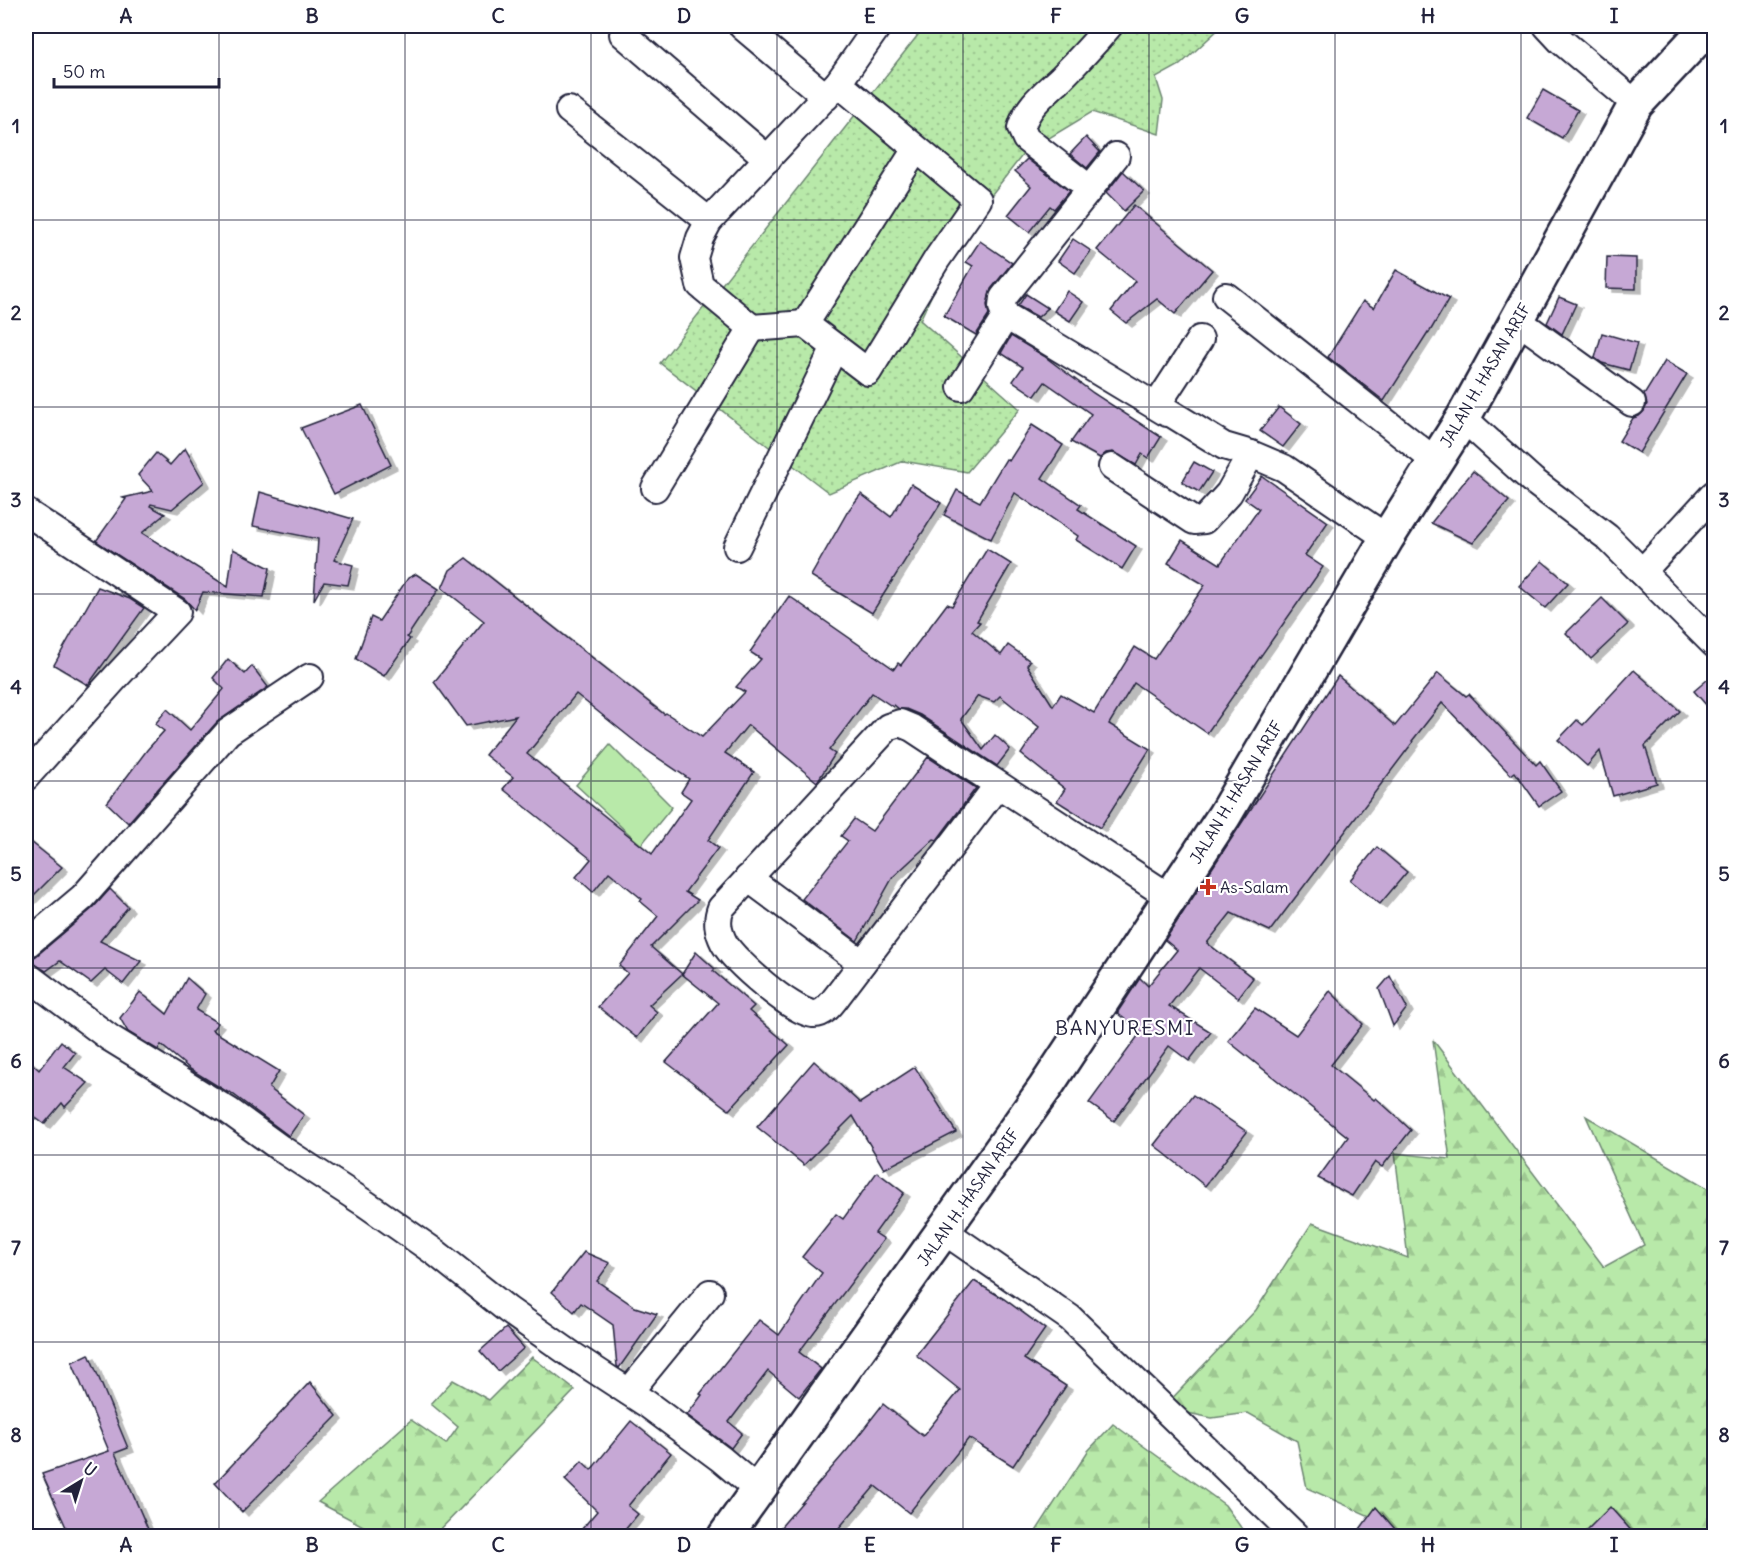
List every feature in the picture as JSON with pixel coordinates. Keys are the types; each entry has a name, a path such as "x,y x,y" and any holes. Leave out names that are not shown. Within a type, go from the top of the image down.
{"main road":[{"name":"JALAN H. HASAN ARIF","path":"725,1536 1045,1088 1171,898 1224,816 1387,538 1463,418 1636,104 1709,26"}],"street":[{"path":"742,26 832,90 916,149 978,200 937,259 868,372 805,324 752,328 700,285 694,258 700,238 709,221 832,90 875,27"},
{"path":"1090,189 1026,139 1021,128 1036,98 1060,79 1109,26"},
{"path":"1547,26 1560,40 1636,104"},
{"path":"623,34 768,159"},
{"path":"569,110 709,221"},
{"path":"805,324 916,149"},
{"path":"1116,156 1003,298 1002,307 1006,315 1224,446 1284,468 1387,538"},
{"path":"1226,296 1436,461"},
{"path":"961,387 1006,315"},
{"path":"1517,320 1632,403"},
{"path":"655,488 752,328"},
{"path":"1167,413 1161,404 1161,399 1200,339"},
{"path":"737,547 835,347"},
{"path":"1463,418 1532,480 1607,537 1714,644"},
{"path":"1112,467 1194,521 1204,520 1228,494 1251,454"},
{"path":"1642,572 1714,494"},
{"path":"26,512 177,612 26,777"},
{"path":"26,945 82,897 228,732 310,677"},
{"path":"997,786 830,1005 823,1011 813,1014 789,1004 762,983 725,945 718,926 721,908 888,727 896,723 912,728 997,786 1171,898"},
{"path":"748,878 862,963"},
{"path":"26,975 110,1038 229,1110 280,1149 366,1204 436,1253 535,1329 629,1392 721,1459 759,1491"},
{"path":"944,1231 1070,1318 1296,1536"},
{"path":"629,1392 710,1293"}],"green space":[{"path":"925,26 1222,26 1180,65 1156,78 1163,100 1159,134 1092,112 1024,153 960,235 920,320 1020,409 967,472 903,461 829,493 660,363"},
{"path":"610,745 672,807 641,845 576,785"},
{"path":"1433,1040 1604,1267 1644,1245 1586,1116 1714,1192 1714,1536 1361,1536 1372,1517 1307,1488 1297,1441 1248,1413 1212,1418 1163,1408 1256,1310 1312,1223 1408,1258 1395,1153 1450,1159"},
{"path":"532,1357 575,1390 434,1536 382,1536 318,1502 411,1420 446,1444 458,1427 431,1404 453,1380 489,1400"},
{"path":"1113,1424 1225,1505 1247,1536 1033,1536 1088,1451"}],"building":[{"path":"1543,90 1578,110 1562,138 1527,118"},
{"path":"1086,137 1100,152 1087,168 1070,154"},
{"path":"1027,159 1069,191 1054,209 1050,206 1029,232 1008,215 1031,186 1015,171"},
{"path":"1123,171 1144,191 1124,211 1106,193"},
{"path":"1134,205 1212,270 1175,314 1157,299 1126,323 1111,311 1135,281 1097,250"},
{"path":"1073,239 1091,251 1075,273 1058,261"},
{"path":"980,241 1012,263 991,289 987,305 989,315 976,335 944,316 973,266 966,262"},
{"path":"1607,257 1636,258 1636,289 1606,288"},
{"path":"1396,270 1449,299 1384,401 1328,357 1363,301 1374,308"},
{"path":"1067,291 1083,302 1070,321 1054,311"},
{"path":"1026,294 1048,308 1038,317 1018,306"},
{"path":"1559,297 1576,304 1562,334 1547,323"},
{"path":"1602,333 1637,343 1629,370 1602,363 1595,358"},
{"path":"1011,336 1044,356 1093,393 1161,437 1148,458 1142,454 1136,465 1113,452 1106,453 1100,458 1071,442 1091,414 1045,382 1035,396 1013,381 1023,367 1001,353"},
{"path":"1665,361 1687,374 1639,453 1619,441 1633,418 1644,411 1647,404 1644,395"},
{"path":"362,405 391,465 334,494 301,428"},
{"path":"1279,407 1301,424 1283,447 1260,431"},
{"path":"1032,425 1063,445 1042,478 1081,505 1078,509 1136,546 1122,569 1076,540 1078,536 1015,493 991,539 944,515 957,490 980,502 1006,459 1009,461"},
{"path":"185,448 204,482 172,509 151,504 150,506 165,514 142,533 228,587 233,549 270,568 264,597 203,592 195,610 185,599 96,541 126,499 123,498 153,491 138,475 156,453 170,465"},
{"path":"1194,462 1212,472 1199,492 1182,482"},
{"path":"1473,471 1509,501 1473,543 1431,523"},
{"path":"1262,476 1328,522 1305,555 1323,567 1207,733 1134,683 1109,724 1150,749 1100,828 1057,801 1065,789 1021,754 1039,727 1000,696 994,702 978,696 961,719 983,750 995,735 1010,749 997,766 920,715 906,709 899,709 894,705 893,707 872,693 829,750 835,754 817,782 748,725 725,753 754,772 708,840 718,848 685,892 698,900 651,947 682,974 649,1005 657,1012 637,1038 598,1007 628,973 619,966 658,916 640,901 642,899 609,872 593,892 576,877 591,859 503,789 513,777 485,755 516,716 466,726 434,682 484,621 442,588 450,570 466,558 664,714 666,713 702,737 745,692 736,687 761,659 750,652 789,596 894,669 898,663 901,665 947,604 952,606 987,549 1011,564 977,621 980,622 972,631 1001,655 1008,645 1030,661 1027,665 1053,706 1061,694 1094,713 1135,647 1154,659 1205,585 1168,563 1182,540 1220,564 1259,509 1245,499","holes":["576,694 642,747 689,779 681,792 691,799 652,854 527,754"]},
{"path":"911,484 941,503 872,613 811,576 848,511 861,494 891,517"},
{"path":"260,492 353,519 334,560 353,565 348,585 324,582 314,600 318,539 253,526"},
{"path":"1542,561 1568,583 1545,608 1519,586"},
{"path":"416,574 439,589 407,637 410,639 384,676 356,659 371,617 379,621 408,578"},
{"path":"98,587 130,599 144,608 88,685 54,665"},
{"path":"1602,598 1628,624 1591,659 1566,633"},
{"path":"228,659 245,674 252,666 268,687 217,722 128,823 107,803 164,731 155,724 167,709 190,730 224,689 213,678"},
{"path":"1634,670 1680,711 1645,746 1657,783 1613,796 1600,751 1587,766 1558,740 1577,720 1583,725"},
{"path":"1438,673 1466,696 1469,694 1536,765 1540,761 1561,791 1539,806 1515,772 1511,775 1442,703 1270,931 1231,913 1207,943 1253,978 1238,998 1199,968 1169,1006 1211,1032 1189,1061 1169,1046 1114,1121 1089,1103 1141,1032 1117,1013 1140,978 1148,986 1177,950 1165,940 1338,676 1395,726"},
{"path":"1714,674 1714,714 1694,691"},
{"path":"928,757 976,788 937,840 934,839 893,877 857,941 802,899 848,841 841,836 854,819 872,831"},
{"path":"26,838 62,867 26,903"},
{"path":"1377,847 1407,872 1380,904 1350,880"},
{"path":"110,889 128,907 100,941 141,961 123,984 105,970 91,983 60,961 46,971 28,960 36,956 93,908"},
{"path":"696,952 715,969 713,971 754,1006 749,1011 789,1045 729,1110 666,1062 718,1003 682,974"},
{"path":"1390,976 1407,1008 1393,1026 1379,989"},
{"path":"187,978 205,994 196,1010 218,1023 212,1030 279,1071 269,1088 304,1115 289,1136 230,1092 190,1069 161,1045 158,1050 128,1032 120,1018 140,992 167,1014"},
{"path":"1330,991 1363,1024 1331,1065 1374,1100 1376,1098 1411,1130 1382,1167 1375,1162 1352,1196 1318,1178 1348,1137 1228,1041 1255,1008 1296,1035"},
{"path":"61,1041 75,1053 64,1067 88,1083 65,1107 62,1103 44,1124 26,1111 26,1058 39,1070"},
{"path":"814,1061 860,1103 915,1067 956,1132 884,1169 853,1116 804,1165 757,1127"},
{"path":"1193,1095 1247,1132 1205,1186 1154,1145"},
{"path":"877,1172 904,1193 875,1233 884,1239 799,1352 821,1369 799,1397 768,1371 729,1422 742,1433 731,1448 687,1415 702,1395 700,1394 759,1320 779,1335 822,1273 802,1257 836,1214 843,1219"},
{"path":"584,1252 610,1263 597,1281 635,1307 657,1314 619,1368 613,1325 581,1303 574,1312 552,1292"},
{"path":"974,1281 1004,1299 1045,1329 1024,1359 1066,1386 1013,1466 969,1438 909,1513 875,1486 832,1536 773,1536 848,1449 883,1404 923,1436 960,1390 916,1355"},
{"path":"506,1328 524,1348 498,1371 480,1351"},
{"path":"89,1354 128,1448 115,1453 151,1536 70,1536 42,1474 109,1451 72,1362"},
{"path":"310,1382 337,1416 242,1512 215,1483"},
{"path":"631,1421 671,1453 628,1506 638,1514 620,1536 576,1536 597,1511 565,1480 582,1461 591,1470"},
{"path":"1376,1507 1401,1536 1355,1536"},
{"path":"1610,1507 1636,1536 1581,1536"}],"place":[{"name":"As-Salam","path":"1208,887"}],"district":[{"name":"BANYURESMI","path":"1125,1028"}]}
